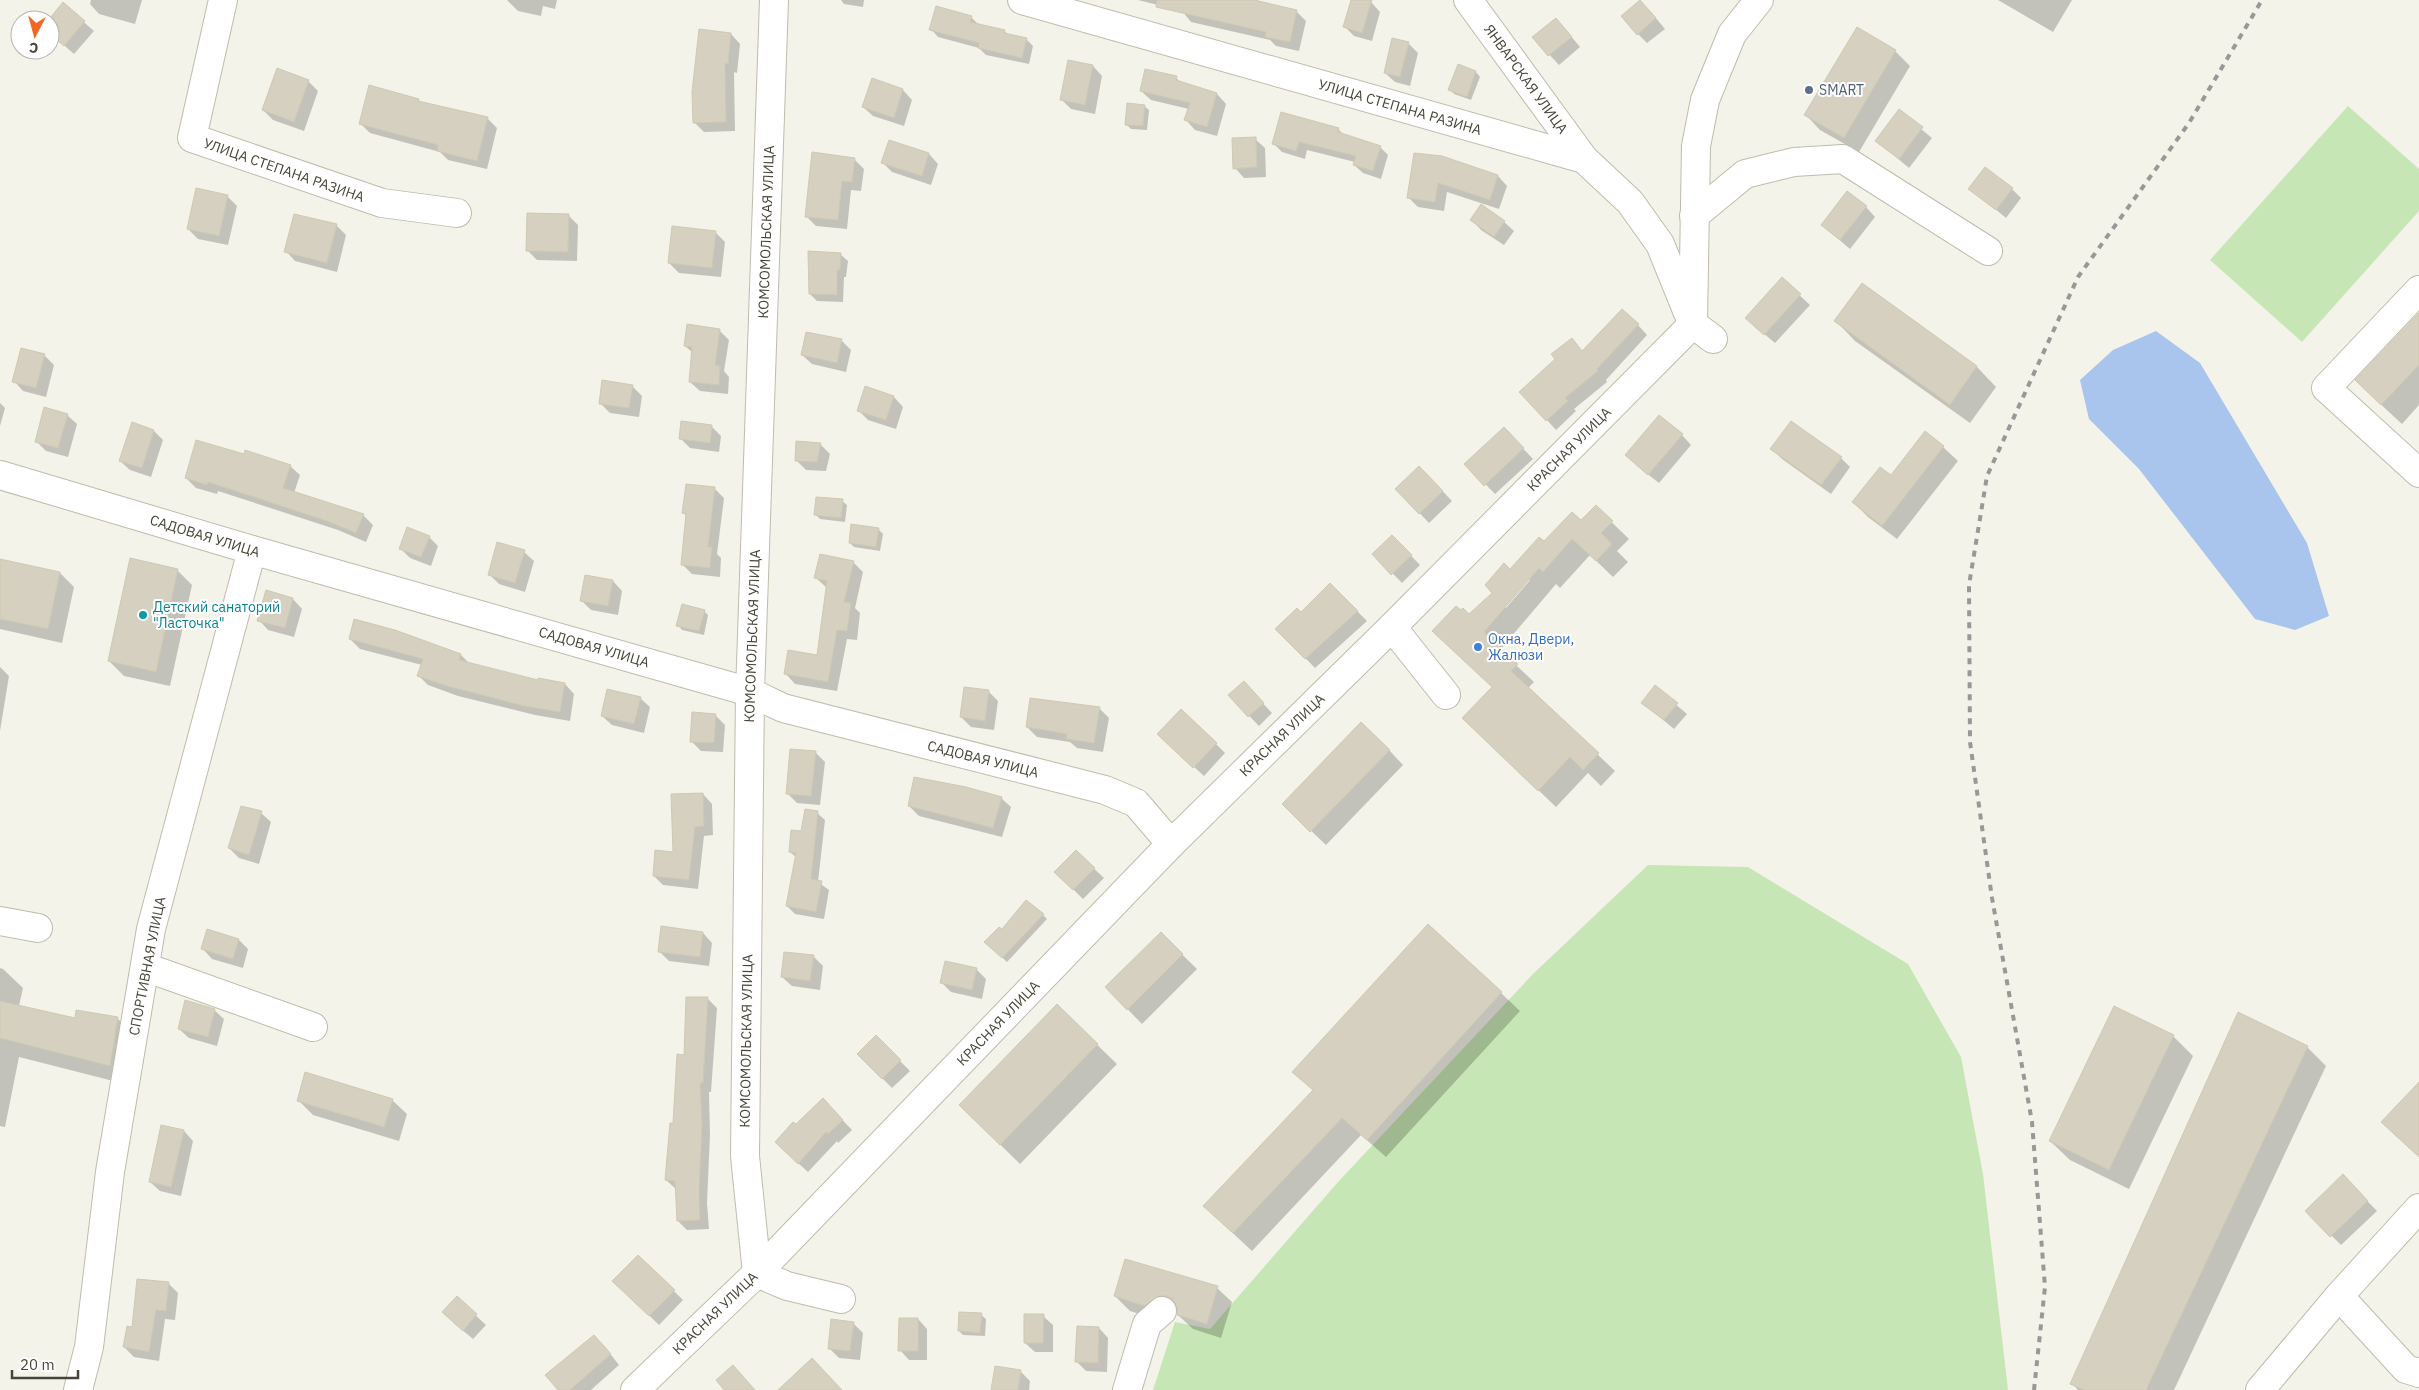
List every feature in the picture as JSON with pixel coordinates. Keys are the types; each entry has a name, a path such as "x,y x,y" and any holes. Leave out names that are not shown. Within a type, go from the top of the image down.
{"street":[{"name":"УЛИЦА СТЕПАНА РАЗИНА","path":"223,0 192,138 382,203 457,213"},
{"name":"КОМСОМОЛЬСКАЯ УЛИЦА","path":"757,1273 745,1156 750,692 774,0"},
{"name":"УЛИЦА СТЕПАНА РАЗИНА","path":"1022,0 1584,159 1630,202 1660,244 1703,331"},
{"name":"ЯНВАРСКАЯ УЛИЦА","path":"1468,0 1584,159"},
{"path":"1703,331 1694,216 1696,146 1705,100 1732,34 1759,0"},
{"path":"1694,216 1745,174 1794,162 1843,159 1988,251"},
{"path":"2419,290 2326,388 2419,473"},
{"name":"КРАСНАЯ УЛИЦА","path":"635,1390 757,1273 1171,844 1392,627 1703,331"},
{"name":"САДОВАЯ УЛИЦА","path":"0,475 252,550 750,692 783,708 1106,790 1136,803 1171,844"},
{"name":"СПОРТИВНАЯ УЛИЦА","path":"78,1390 89,1347 110,1172 151,928 252,550"},
{"path":"1392,627 1446,694"},
{"path":"0,921 38,928"},
{"path":"145,966 313,1027"},
{"path":"2260,1390 2339,1296 2419,1208"},
{"path":"757,1273 787,1286 841,1299"},
{"path":"2339,1296 2406,1368 2419,1373"},
{"path":"1127,1390 1155,1317"}],"green space":[{"path":"2348,106 2419,169 2419,211 2302,342 2210,260"},
{"path":"1648,865 1748,867 1908,964 1961,1057 1983,1174 2008,1390 1153,1390 1175,1322 1210,1329 1338,1182 1533,974"}],"water":[{"path":"2156,331 2200,363 2307,543 2329,616 2295,630 2255,619 2139,469 2089,419 2080,380 2113,350"}],"building":[{"path":"1157,0 1254,0 1297,10 1290,42 1265,37 1266,32 1156,7"},
{"path":"1351,0 1372,0 1362,33 1343,27"},
{"path":"1640,0 1656,18 1637,35 1621,16"},
{"path":"63,2 85,21 64,46 60,43 60,10 56,10"},
{"path":"936,6 972,16 970,22 1005,30 1004,33 1027,38 1022,58 978,48 979,43 929,30"},
{"path":"1556,18 1572,37 1548,56 1532,37"},
{"path":"1857,27 1896,50 1844,138 1804,115"},
{"path":"699,29 731,33 728,64 725,63 726,122 693,123 692,92"},
{"path":"1392,38 1409,42 1400,77 1384,73"},
{"path":"1068,60 1093,65 1085,105 1060,100"},
{"path":"1458,64 1476,71 1467,97 1448,90"},
{"path":"277,68 309,80 294,122 262,110"},
{"path":"1145,69 1177,76 1176,80 1217,93 1207,127 1184,120 1190,103 1140,91"},
{"path":"872,78 903,89 894,118 862,107"},
{"path":"369,85 419,99 418,101 488,117 477,161 437,151 438,145 359,124"},
{"path":"1127,103 1145,105 1143,126 1125,125"},
{"path":"1899,109 1923,127 1899,159 1875,141"},
{"path":"1281,112 1339,128 1338,132 1381,146 1373,171 1353,165 1356,156 1299,142 1296,151 1272,144"},
{"path":"1256,137 1257,167 1233,169 1232,138"},
{"path":"889,140 929,153 922,176 881,163"},
{"path":"812,152 855,158 852,182 842,181 838,220 805,217"},
{"path":"1414,153 1442,156 1498,175 1490,200 1438,183 1435,202 1407,198"},
{"path":"1985,167 2013,188 1996,210 1968,189"},
{"path":"196,188 228,195 219,236 187,229"},
{"path":"1847,191 1867,206 1840,240 1821,225"},
{"path":"1481,204 1505,221 1494,237 1470,220"},
{"path":"527,213 569,214 568,252 526,251"},
{"path":"294,214 337,224 327,263 284,252"},
{"path":"672,226 716,231 712,268 668,263"},
{"path":"808,251 841,253 840,270 837,270 837,295 809,294"},
{"path":"1782,277 1801,294 1764,335 1745,318"},
{"path":"1862,283 1977,366 1950,405 1834,321"},
{"path":"1622,309 1639,324 1597,369 1598,371 1565,398 1568,401 1546,421 1519,392 1555,359 1551,354 1572,338 1582,351"},
{"path":"2419,313 2419,365 2381,405 2355,380"},
{"path":"687,324 720,329 715,365 720,366 719,385 689,382 692,347 684,346"},
{"path":"806,332 842,339 837,363 801,355"},
{"path":"21,348 45,354 36,388 12,382"},
{"path":"602,380 633,385 629,408 599,404"},
{"path":"865,386 894,396 886,420 857,411"},
{"path":"44,407 68,414 58,448 35,442"},
{"path":"1659,415 1683,434 1648,475 1625,455"},
{"path":"681,421 712,425 710,443 679,439"},
{"path":"1791,421 1842,457 1821,485 1770,449"},
{"path":"132,422 154,430 142,468 119,461"},
{"path":"1504,427 1524,448 1484,486 1464,464"},
{"path":"1925,431 1944,446 1882,526 1852,502 1880,467 1891,475"},
{"path":"196,440 244,454 245,450 291,465 283,488 364,514 356,533 327,521 208,482 207,485 185,478"},
{"path":"796,441 821,443 817,462 795,461"},
{"path":"1419,466 1443,491 1419,514 1395,489"},
{"path":"686,484 715,487 708,547 712,547 710,568 681,565 686,514 682,513"},
{"path":"816,497 843,499 841,518 814,515"},
{"path":"1596,505 1613,521 1601,533 1612,544 1596,561 1572,539 1543,572 1539,568 1484,632 1518,664 1511,671 1599,753 1583,770 1570,757 1538,791 1462,718 1492,687 1432,631 1456,606 1461,610 1463,608 1469,614 1492,593 1485,585 1504,563 1510,569 1539,537 1544,541 1572,512 1581,520"},
{"path":"851,524 879,528 876,547 849,543"},
{"path":"407,527 430,536 421,557 399,549"},
{"path":"1392,535 1412,555 1391,575 1372,554"},
{"path":"497,542 525,550 515,583 488,575"},
{"path":"820,554 854,561 844,602 851,603 847,631 837,630 828,682 784,674 788,650 817,655 827,581 814,578"},
{"name":"Детский санаторий \"Ласточка\"","path":"130,558 178,569 156,672 108,661"},
{"path":"0,559 60,572 48,629 0,619"},
{"path":"585,575 613,580 608,606 580,601"},
{"path":"1330,583 1358,611 1305,659 1275,629 1297,608 1301,612"},
{"path":"266,590 293,598 285,628 257,621"},
{"path":"682,604 705,610 699,631 676,626"},
{"path":"354,619 395,630 461,654 459,660 538,680 538,678 565,683 560,712 524,706 447,686 417,676 423,659 349,639"},
{"path":"1244,681 1264,703 1248,717 1228,695"},
{"path":"1655,685 1678,703 1664,720 1641,703"},
{"path":"964,687 989,690 985,721 960,717"},
{"path":"607,689 641,697 634,724 601,716"},
{"path":"1030,698 1100,707 1094,743 1066,739 1067,734 1026,727"},
{"path":"1181,709 1217,743 1193,768 1157,734"},
{"path":"692,712 716,714 714,743 690,742"},
{"path":"1361,722 1390,750 1310,832 1282,804"},
{"path":"790,749 816,751 811,796 786,794"},
{"path":"914,777 966,787 1002,797 993,828 908,806"},
{"path":"703,793 704,826 695,827 689,880 653,876 655,850 673,852 671,794"},
{"path":"241,806 262,811 249,855 228,848"},
{"path":"805,809 818,811 811,879 822,881 816,912 786,906 796,853 789,852 791,830 801,831"},
{"path":"1076,850 1095,868 1073,890 1054,872"},
{"path":"1026,900 1044,914 1002,958 984,942 999,927 1002,929"},
{"path":"1428,924 1502,992 1367,1140 1342,1118 1233,1233 1203,1206 1313,1090 1292,1072"},
{"path":"661,926 703,932 700,957 658,952"},
{"path":"207,929 239,939 233,959 201,949"},
{"path":"1161,932 1183,954 1127,1010 1105,987"},
{"path":"784,952 814,955 810,981 781,977"},
{"path":"945,961 977,968 972,990 940,983"},
{"path":"686,997 708,997 703,1083 700,1083 702,1125 699,1193 700,1220 677,1221 675,1181 665,1180 670,1123 673,1123 677,1054 684,1055"},
{"path":"185,1000 215,1009 208,1037 178,1029"},
{"path":"0,1001 75,1018 76,1010 118,1017 110,1066 0,1038"},
{"path":"1057,1004 1098,1044 1000,1145 959,1105"},
{"path":"2114,1006 2174,1035 2109,1170 2049,1141"},
{"path":"2238,1012 2308,1046 2146,1390 2084,1390 2070,1384"},
{"path":"876,1035 901,1060 882,1079 857,1054"},
{"path":"305,1072 393,1099 384,1127 297,1101"},
{"path":"2419,1082 2419,1157 2381,1122"},
{"path":"823,1098 843,1120 828,1134 826,1132 798,1164 775,1142 793,1122 796,1124"},
{"path":"161,1125 184,1130 171,1187 149,1182"},
{"path":"2343,1174 2368,1201 2330,1237 2305,1211"},
{"path":"638,1255 675,1290 649,1316 612,1281"},
{"path":"1125,1259 1218,1286 1207,1324 1177,1315 1174,1301 1167,1296 1159,1296 1144,1306 1114,1296"},
{"path":"137,1279 169,1282 166,1311 156,1310 149,1352 123,1347 127,1326 132,1327"},
{"path":"457,1296 477,1314 463,1331 442,1312"},
{"path":"959,1312 982,1313 980,1333 958,1331"},
{"path":"1024,1314 1044,1314 1043,1343 1024,1343"},
{"path":"899,1318 918,1318 918,1351 898,1351"},
{"path":"831,1319 854,1322 850,1351 828,1349"},
{"path":"1077,1326 1099,1327 1098,1363 1075,1362"},
{"path":"594,1335 611,1354 570,1390 558,1390 545,1375"},
{"path":"812,1358 842,1390 778,1390"},
{"path":"733,1365 755,1390 724,1390 716,1380"},
{"path":"995,1366 1021,1370 1018,1390 991,1390"}],"railway":[{"path":"2034,1390 2045,1287 2032,1122 1992,898 1970,742 1969,585 1987,476 2078,277 2189,123 2262,0"}],"place":[{"name":"SMART","path":"1809,90"},
{"name":"Детский санаторий \"Ласточка\"","path":"143,615"},
{"name":"Окна, Двери, Жалюзи","path":"1478,647"}]}
